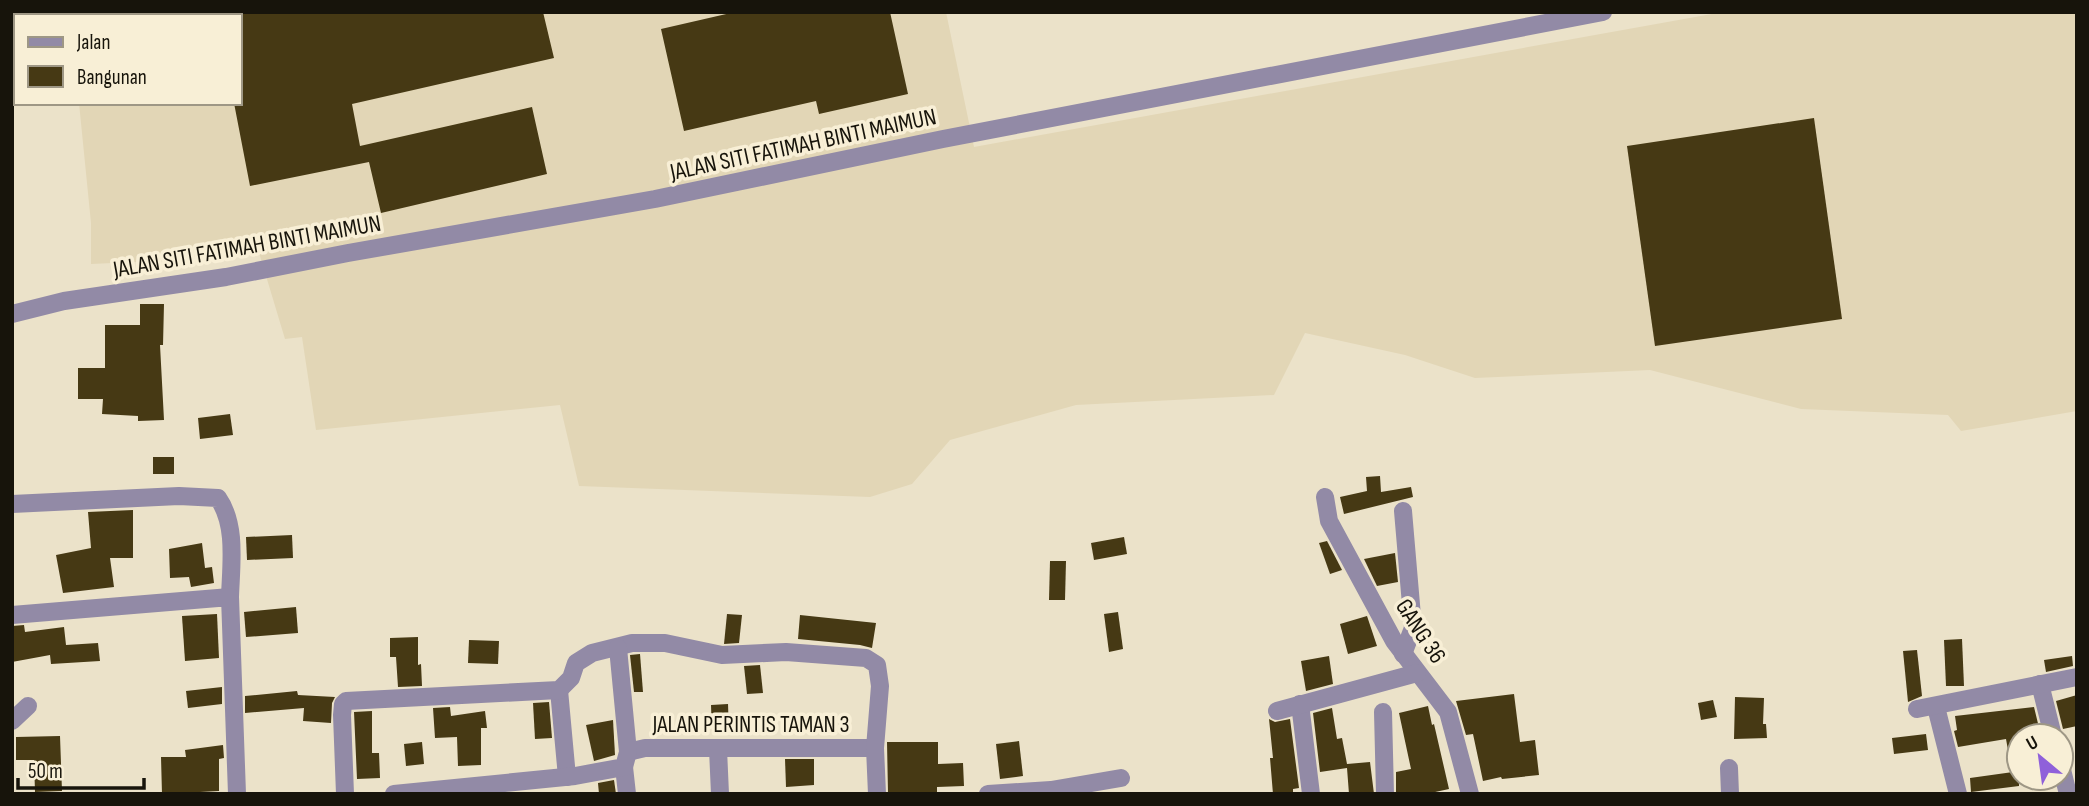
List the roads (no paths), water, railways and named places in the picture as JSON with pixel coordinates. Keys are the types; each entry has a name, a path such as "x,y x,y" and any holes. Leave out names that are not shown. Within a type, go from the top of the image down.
{"street":[{"name":"JALAN SITI FATIMAH BINTI MAIMUN","path":"12,314 64,301 226,277 655,199 943,139 1603,12"},
{"path":"12,505 179,496 218,498 226,510 230,528 237,794"},
{"name":"GANG 36","path":"1325,497 1329,520 1403,654 1448,712 1471,794"},
{"path":"1403,511 1413,628 1403,654"},
{"path":"12,615 230,597"},
{"path":"345,794 342,715 346,701 559,690 571,678 576,663 592,653 632,643 665,643 722,655 786,653 866,658 877,665 880,686 875,748 877,794"},
{"path":"618,648 627,794"},
{"path":"1277,711 1417,673"},
{"path":"1917,709 2077,677"},
{"path":"2040,684 2050,722"},
{"path":"559,690 567,777"},
{"path":"1300,704 1311,794"},
{"path":"12,721 28,706"},
{"path":"1936,706 1958,794"},
{"path":"1383,712 1385,794"},
{"name":"JALAN PERINTIS TAMAN 3","path":"394,794 440,792 567,777 626,759 645,748 875,748"},
{"path":"718,749 720,794"},
{"path":"1729,768 1730,794"},
{"path":"988,794 1051,790 1121,778"}]}
